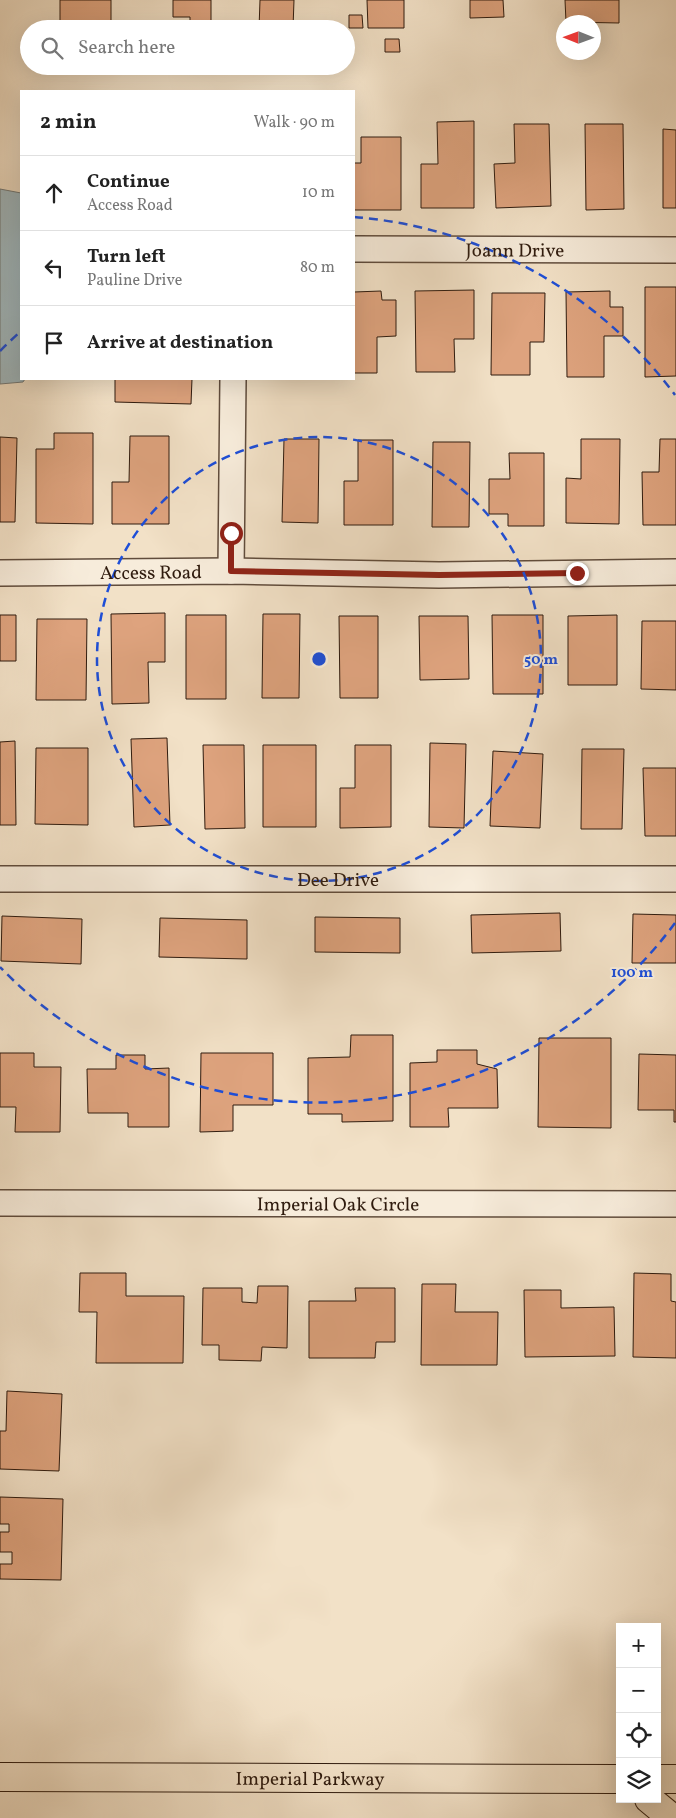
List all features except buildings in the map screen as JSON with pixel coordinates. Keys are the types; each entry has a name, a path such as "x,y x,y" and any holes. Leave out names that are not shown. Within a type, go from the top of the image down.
{"main road":[{"name":"Imperial Parkway","path":"0,1776 616,1779"},
{"path":"661,1779 676,1779"},
{"path":"654,1803 672,1818"}],"street":[{"name":"Joann Drive","path":"355,249 676,250"},
{"name":"Access Road","path":"0,573 231,571 233,380"},
{"path":"231,571 439,575 676,572"},
{"name":"Dee Drive","path":"0,879 676,879"},
{"name":"Imperial Oak Circle","path":"0,1203 676,1204"}],"water":[{"path":"0,189 20,193 20,380 24,380 23,382 0,384"}],"route":[{"path":"231,533 231,571 439,575 577,573"}]}
